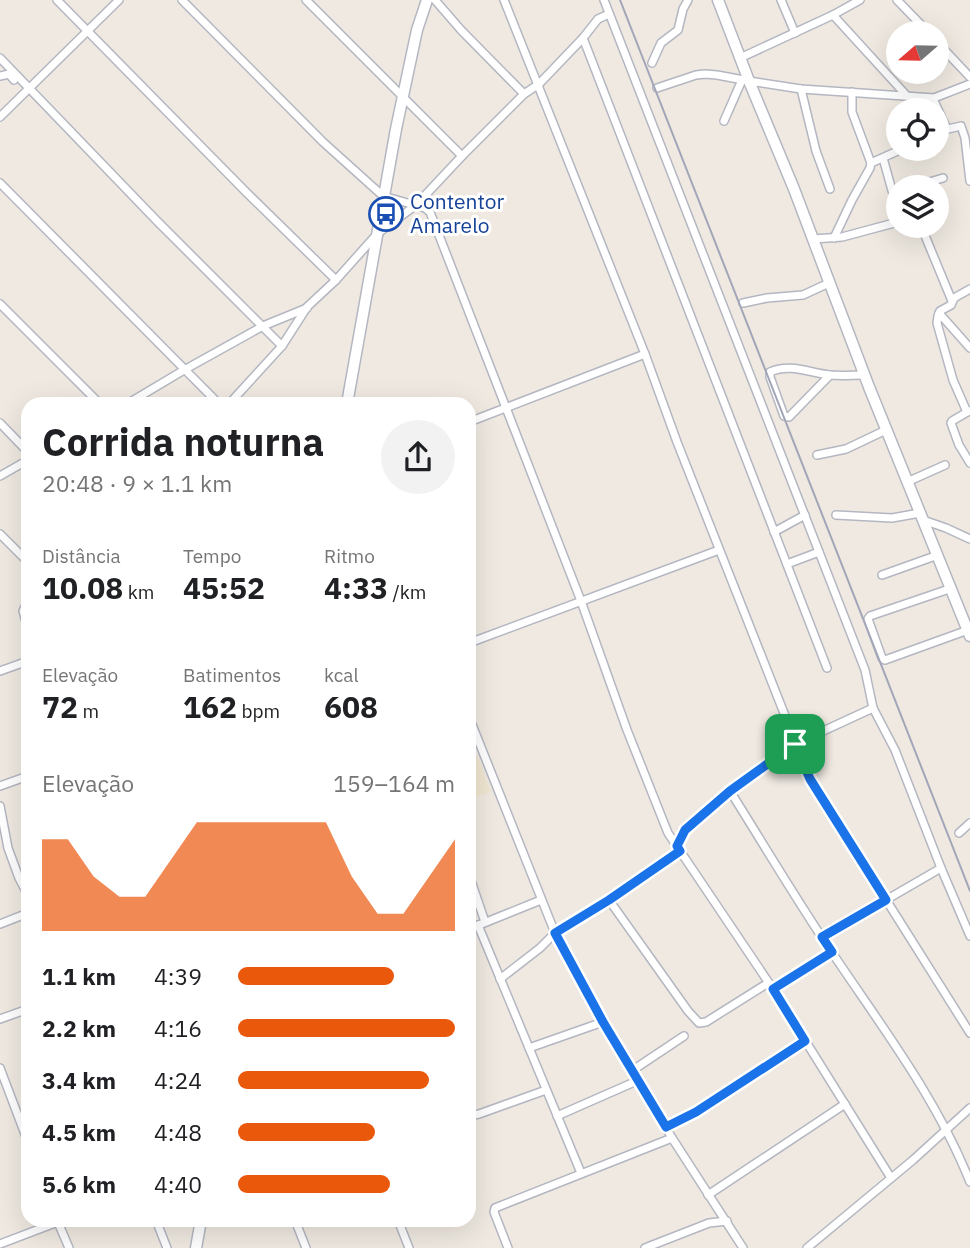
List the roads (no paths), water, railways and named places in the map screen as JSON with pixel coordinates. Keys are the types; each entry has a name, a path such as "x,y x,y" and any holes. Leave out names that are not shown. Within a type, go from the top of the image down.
{"street":[{"path":"57,0 336,280"},
{"path":"0,117 28,86 119,0"},
{"path":"182,0 323,142 383,196 425,208 430,212 668,833 771,986 891,1178"},
{"path":"306,0 462,156"},
{"path":"348,397 383,196 417,30 427,0"},
{"path":"435,0 524,94"},
{"path":"504,0 810,779 970,1032"},
{"path":"604,0 865,670 873,708 895,750 970,936"},
{"path":"652,63 661,43 678,30 688,0"},
{"path":"718,0 740,58 745,81 794,189 864,375 952,588 969,633 885,660 871,630 868,620 870,616 952,588"},
{"path":"781,0 796,33"},
{"path":"841,0 846,9"},
{"path":"740,58 860,0"},
{"path":"897,0 917,21"},
{"path":"235,397 282,346 307,307 336,280 377,234 416,205 524,94 539,84 598,19 609,14"},
{"path":"833,15 907,96"},
{"path":"583,38 827,668"},
{"path":"949,55 970,77"},
{"path":"0,58 282,346"},
{"path":"0,76 9,74 22,87 28,86"},
{"path":"657,88 696,75 717,75 801,89 914,98"},
{"path":"724,121 745,81"},
{"path":"945,98 970,84"},
{"path":"801,89 816,152 830,189"},
{"path":"834,239 871,163 852,112 852,92"},
{"path":"949,129 961,126 970,181"},
{"path":"871,163 886,157"},
{"path":"883,158 889,175"},
{"path":"0,183 212,397"},
{"path":"813,239 834,239 886,225"},
{"path":"926,238 952,301"},
{"path":"743,303 803,295 829,283"},
{"path":"970,289 954,298 951,304 939,313 937,323 953,380 969,411 951,423 959,445 970,463"},
{"path":"0,304 93,397"},
{"path":"139,397 263,326 307,307"},
{"path":"939,313 970,348"},
{"path":"476,419 645,354"},
{"path":"830,375 789,417 784,416 772,386 770,372 781,368 796,368 830,375 864,375"},
{"path":"0,423 21,445"},
{"path":"817,455 846,449 886,430"},
{"path":"0,476 21,464"},
{"path":"907,482 945,465"},
{"path":"775,532 805,515"},
{"path":"836,515 921,517 970,539"},
{"path":"0,534 21,555"},
{"path":"476,640 719,550"},
{"path":"787,565 819,552"},
{"path":"882,575 938,555"},
{"path":"0,671 21,664"},
{"path":"668,833 685,830 730,791 795,744 873,708"},
{"path":"476,735 555,933 603,1022 672,1138 743,1248"},
{"path":"0,786 21,778"},
{"path":"730,791 822,937 892,1040 947,1130 970,1182"},
{"path":"0,806 8,848 21,882"},
{"path":"959,833 970,822"},
{"path":"500,979 555,933 609,900 679,849 685,830"},
{"path":"822,937 941,868"},
{"path":"476,926 541,900"},
{"path":"609,900 700,1024 832,952"},
{"path":"476,901 500,979 581,1173"},
{"path":"0,924 21,916"},
{"path":"0,1020 21,1012"},
{"path":"529,1048 603,1022"},
{"path":"633,1070 684,1037"},
{"path":"666,1127 696,1112 805,1041"},
{"path":"0,1068 21,1124"},
{"path":"557,1116 639,1080"},
{"path":"476,1114 546,1090"},
{"path":"708,1195 845,1104"},
{"path":"807,1248 970,1108"},
{"path":"476,1117 479,1114"},
{"path":"508,1248 494,1212 495,1208 672,1138"},
{"path":"709,1223 719,1210"},
{"path":"645,1248 709,1223 727,1221"},
{"path":"0,1244 42,1227"},
{"path":"62,1227 69,1248"},
{"path":"159,1227 167,1248"},
{"path":"298,1227 306,1248"},
{"path":"400,1227 408,1248"}],"railway":[{"path":"620,0 970,891"}],"place":[{"name":"Contentor Amarelo","path":"386,214"}]}
